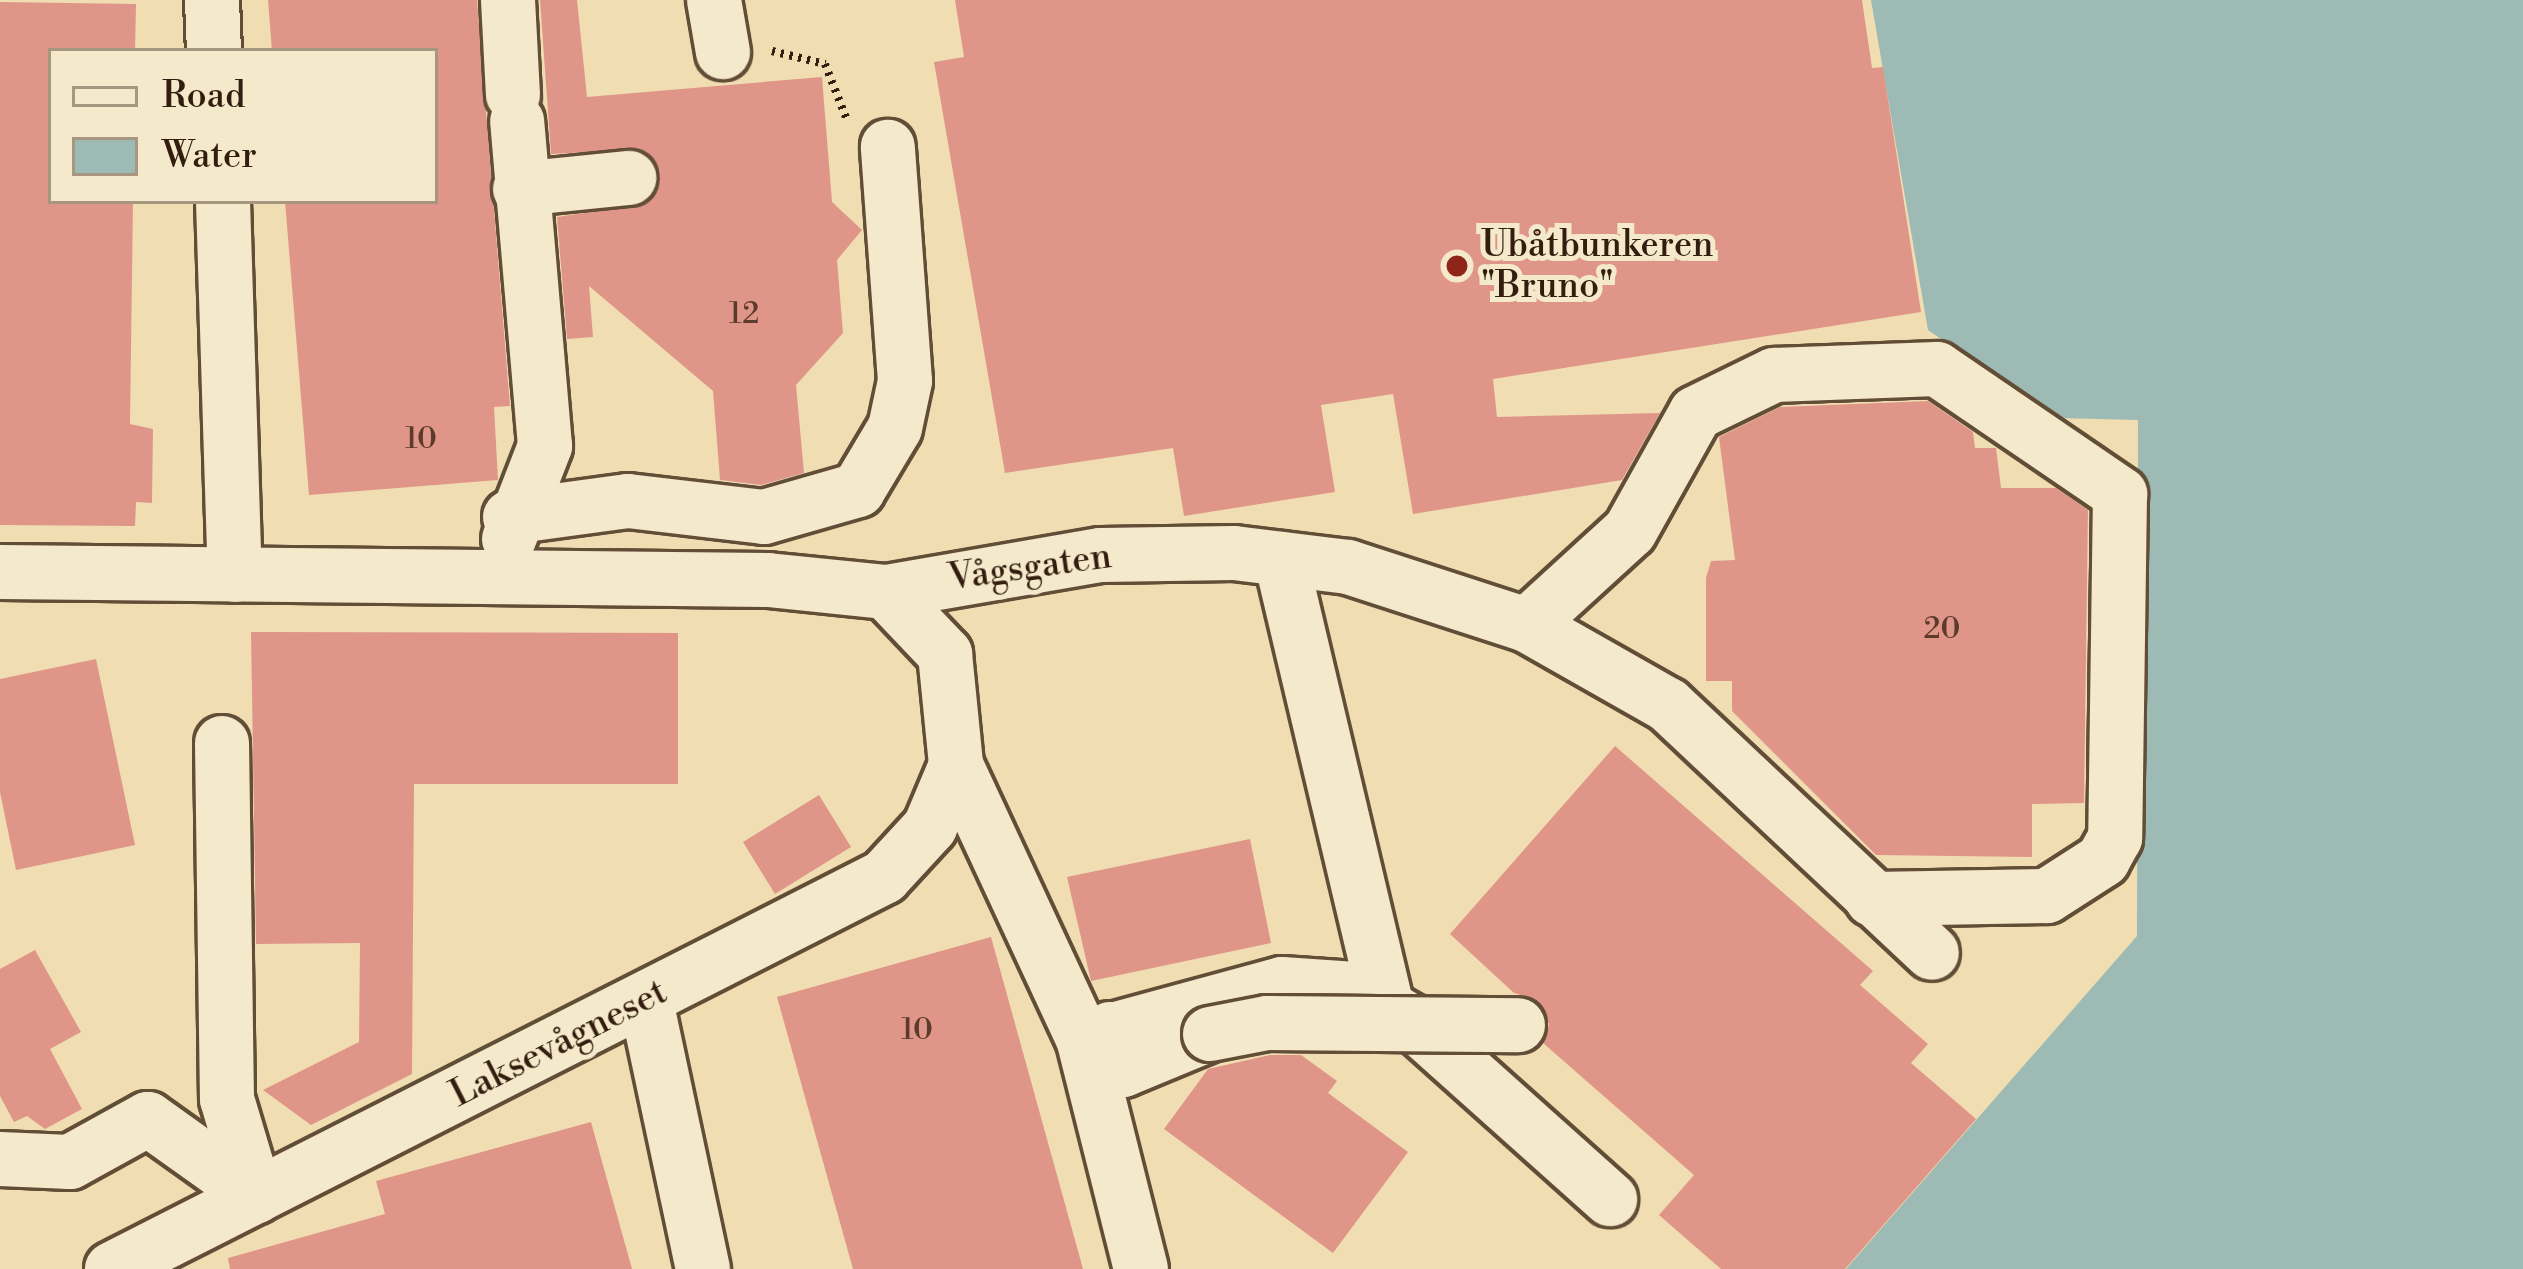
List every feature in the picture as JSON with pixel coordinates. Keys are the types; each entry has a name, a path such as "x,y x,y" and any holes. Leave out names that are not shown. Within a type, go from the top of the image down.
{"street":[{"path":"212,0 214,48"},
{"path":"508,0 544,446 510,518 508,578"},
{"path":"510,518 628,501 764,517 858,490 895,428 905,381 888,147"},
{"path":"520,189 629,178"},
{"path":"223,204 235,575"},
{"path":"1527,625 1630,531 1696,413 1774,375 1937,369 2120,494 2115,838 2103,860 2047,896 1872,899"},
{"name":"Vågsgaten","path":"0,572 508,578 886,592 1101,555 1281,559 1348,567 1527,625 1668,705 1932,952"},
{"path":"1281,559 1386,1003"},
{"name":"Laksevågneset","path":"886,592 945,654 956,765 1097,1034 1141,1269"},
{"path":"222,743 227,1099 256,1196"},
{"name":"Laksevågneset","path":"112,1269 884,878 930,827 956,765"},
{"path":"1518,1024 1267,1023 1210,1034 1123,1070 1097,1034 1282,984 1386,1003 1610,1199"},
{"path":"646,1001 703,1269"},
{"path":"0,1159 70,1162 148,1119 256,1196"}],"path":[{"path":"718,26 824,64 853,151 888,147"}],"water":[{"path":"1871,0 2523,0 2523,1269 1846,1269 2137,936 2138,420 2057,418 1928,330"}],"building":[{"path":"268,0 477,0 510,406 494,407 498,480 309,495 285,204 438,204 438,48 272,48"},
{"path":"540,0 577,0 587,97 822,77 832,202 862,230 837,260 843,333 796,385 804,473 761,485 720,480 713,391 589,286 593,337 567,339 557,217 646,204 660,176 641,149 551,154"},
{"name":"Ubåtbunkeren \"Bruno\"","path":"955,0 1862,0 1872,68 1883,67 1921,312 1493,379 1497,417 1660,413 1622,480 1413,514 1393,394 1321,405 1335,492 1184,516 1173,448 1005,473 934,62 964,57"},
{"path":"0,2 136,4 135,48 48,48 48,204 133,204 130,424 153,429 152,503 136,502 135,526 0,525"},
{"path":"1928,401 1973,432 1975,448 1996,448 2001,488 2056,488 2088,510 2084,803 2032,804 2032,857 1876,855 1732,711 1732,681 1706,681 1706,578 1711,561 1735,560 1719,437 1780,407"},
{"path":"251,632 678,633 678,784 414,784 412,1074 311,1125 263,1090 359,1042 360,943 256,944"},
{"path":"96,659 135,845 16,870 0,792 0,679"},
{"path":"1615,746 1873,971 1860,985 1928,1044 1911,1063 1976,1119 1845,1269 1721,1269 1659,1215 1694,1175 1543,1043 1549,1024 1535,999 1514,993 1450,934"},
{"path":"819,795 851,847 775,894 743,842"},
{"path":"1250,839 1271,943 1091,981 1067,877"},
{"path":"991,937 1083,1269 853,1269 777,997"},
{"path":"35,950 81,1032 50,1049 82,1109 45,1129 27,1116 14,1122 0,1096 0,969"},
{"path":"1270,1055 1301,1055 1337,1081 1328,1093 1408,1152 1333,1253 1164,1129 1208,1069"},
{"path":"591,1122 632,1269 230,1269 228,1258 385,1214 376,1181"}],"place":[{"name":"Ubåtbunkeren \"Bruno\"","path":"1457,266"}]}
